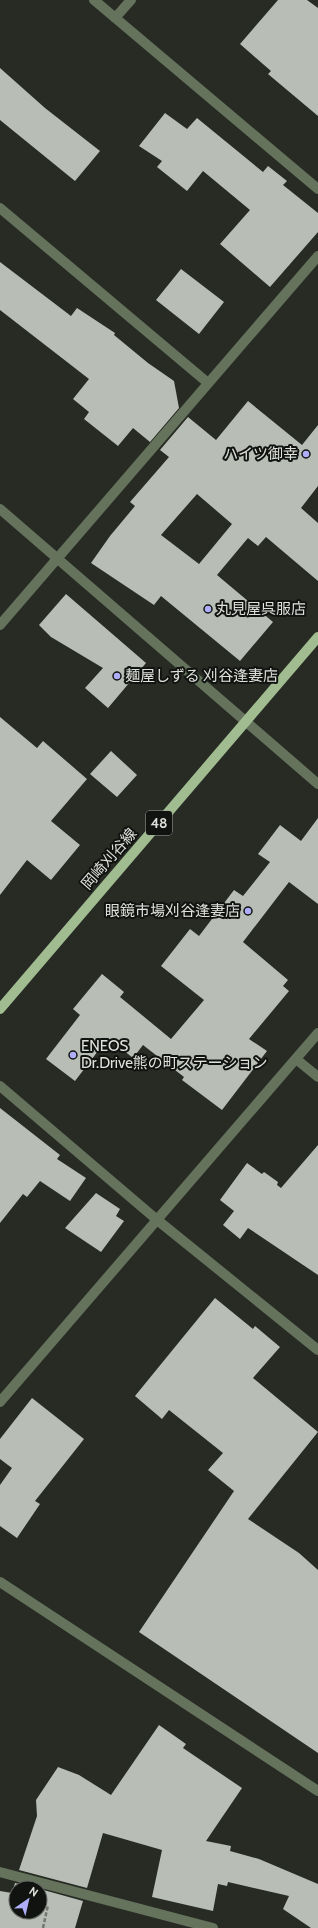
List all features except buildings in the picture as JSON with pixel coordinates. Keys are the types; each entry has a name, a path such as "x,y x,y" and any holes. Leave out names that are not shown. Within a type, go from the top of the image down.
{"main road":[{"name":"岡崎刈谷線","path":"0,1009 318,637"}],"street":[{"path":"94,0 318,189"},
{"path":"115,18 130,0"},
{"path":"0,208 208,383"},
{"path":"0,625 318,256"},
{"path":"0,509 318,784"},
{"path":"0,1402 156,1219 318,1033"},
{"path":"296,1058 318,1077"},
{"path":"0,1086 156,1219 318,1350"},
{"path":"0,1582 318,1791"},
{"path":"0,1872 213,1928"}],"place":[{"name":"ハイツ御幸","path":"306,454"},
{"name":"丸見屋呉服店","path":"208,609"},
{"name":"麺屋しずる 刈谷逢妻店","path":"117,676"},
{"name":"眼鏡市場刈谷逢妻店","path":"248,911"},
{"name":"ENEOS Dr.Drive熊の町ステーション","path":"73,1055"}]}
